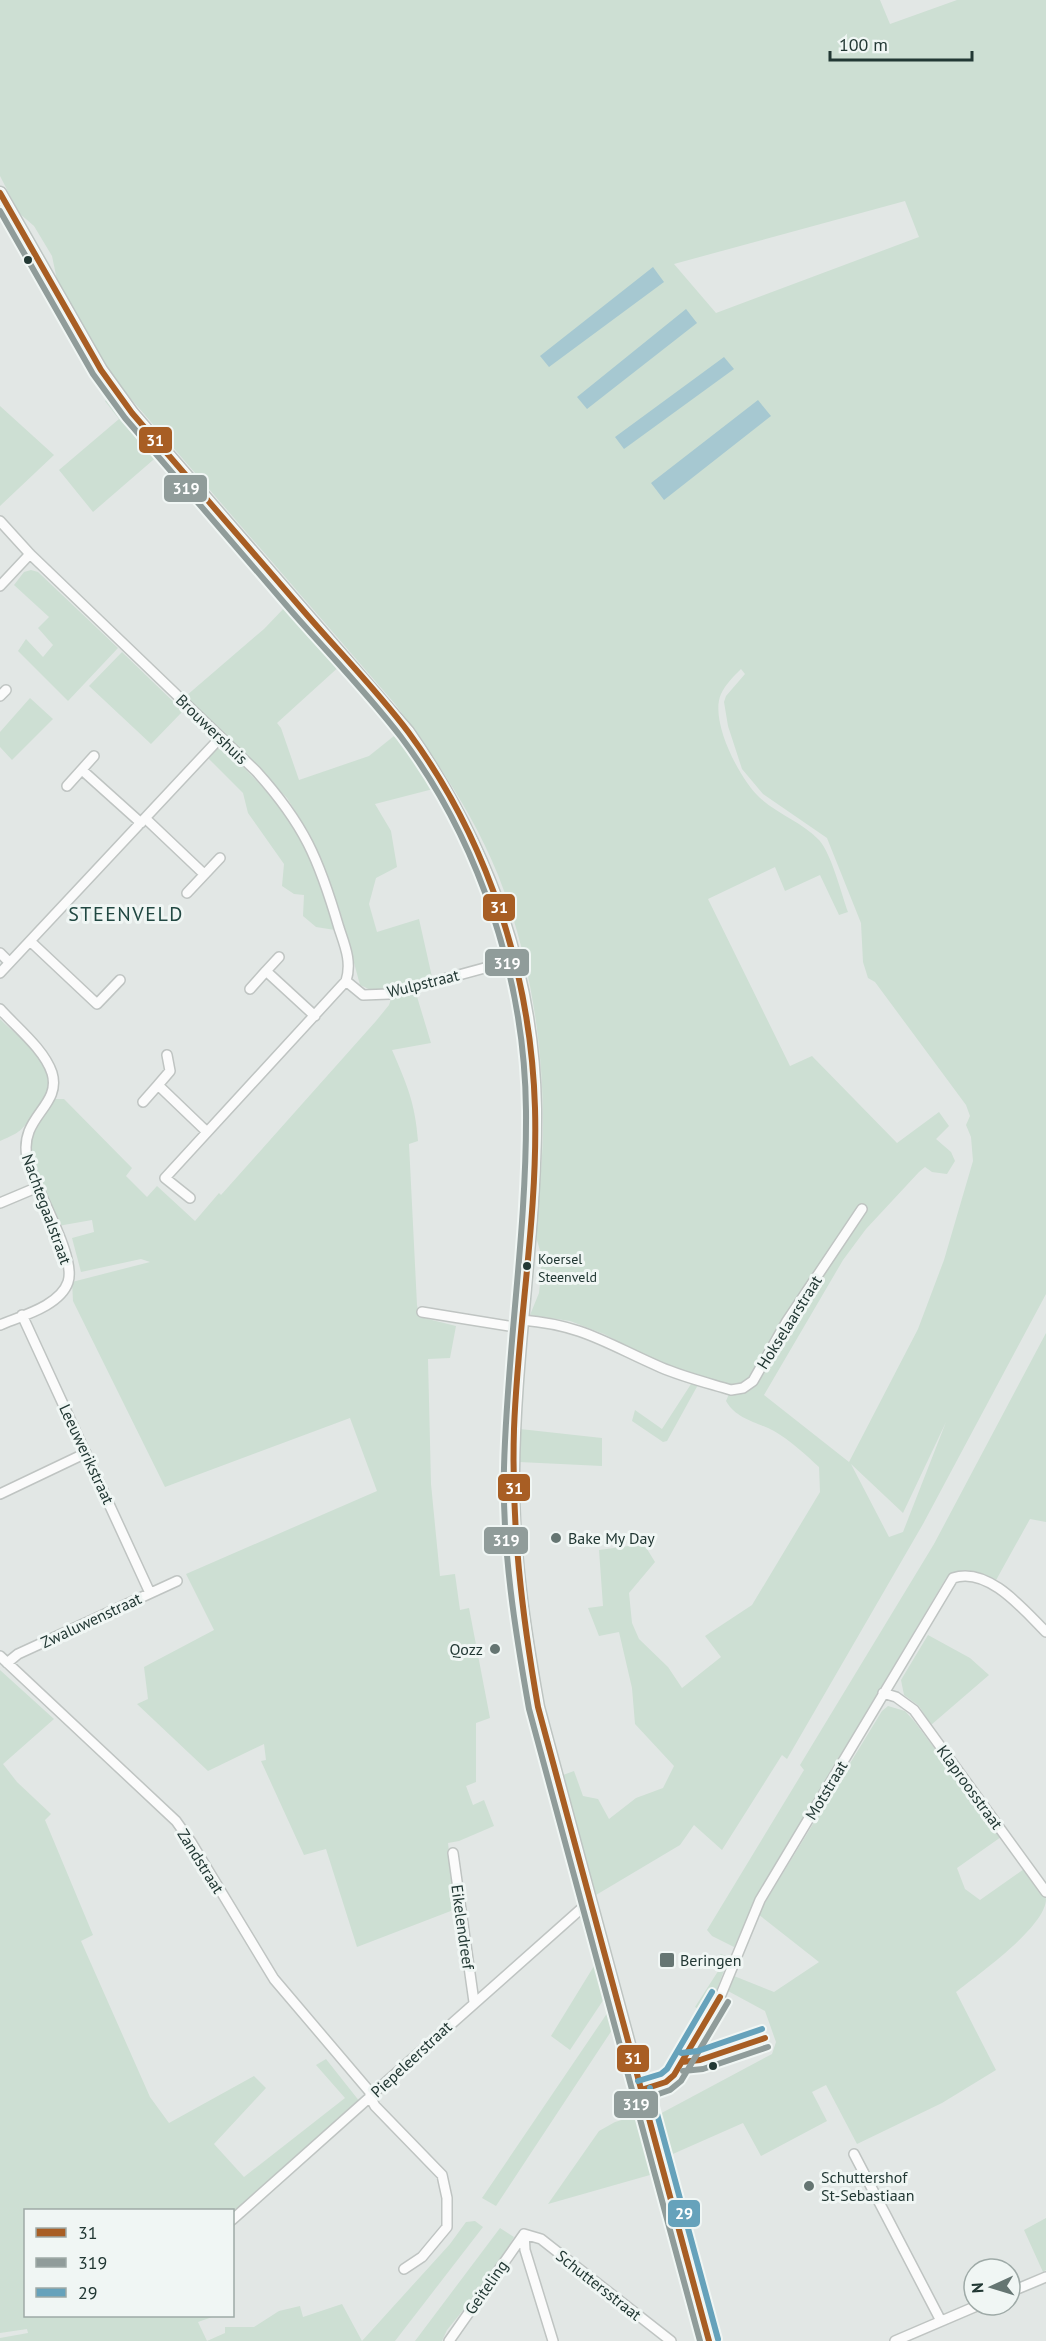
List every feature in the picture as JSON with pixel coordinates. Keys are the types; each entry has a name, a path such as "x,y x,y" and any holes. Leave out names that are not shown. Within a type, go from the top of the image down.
{"street":[{"path":"0,193 101,370 132,413 380,697 439,776 488,873 528,1017 535,1107 513,1472 514,1531 520,1596 538,1707 709,2341"},
{"name":"Brouwershuis","path":"0,521 30,554 285,803 305,835 323,871 350,963 346,981"},
{"path":"0,586 30,554"},
{"path":"0,972 220,738"},
{"path":"67,786 94,756"},
{"path":"82,770 204,874"},
{"path":"187,893 220,858"},
{"path":"30,941 97,1004 120,980"},
{"path":"0,953 9,962"},
{"path":"250,989 279,957"},
{"name":"Wulpstraat","path":"346,981 363,995 389,994 514,960"},
{"path":"267,971 315,1016"},
{"path":"190,1198 165,1178 346,981"},
{"name":"Nachtegaalstraat","path":"0,1009 41,1055 52,1073 51,1096 28,1127 27,1159 65,1253 70,1273 68,1283 58,1296 0,1325"},
{"path":"143,1102 170,1071 167,1055"},
{"path":"158,1085 207,1132"},
{"path":"0,1203 38,1187"},
{"name":"Hokselaarstraat","path":"422,1312 522,1324 552,1322 582,1330 662,1368 731,1390 742,1388 753,1381 787,1321 862,1209"},
{"name":"Leeuwerikstraat","path":"21,1315 150,1593"},
{"path":"0,1494 86,1453"},
{"name":"Motstraat","path":"641,2090 666,2082 674,2075 690,2049 720,1997 760,1900 953,1578 975,1575 989,1583 1018,1604 1046,1632"},
{"name":"Zwaluwenstraat","path":"4,1659 177,1581"},
{"name":"Zandstraat","path":"4,1659 176,1821 274,1979 370,2095 375,2106 442,2175 445,2187 447,2227 422,2257 404,2269"},
{"name":"Klaproosstraat","path":"883,1693 896,1697 914,1710 1046,1892"},
{"name":"Eikelendreef","path":"453,1853 474,2002"},
{"name":"Piepeleerstraat","path":"234,2218 591,1900"},
{"path":"854,2154 942,2320"},
{"path":"524,2234 525,2250 553,2341"},
{"name":"Geiteling","path":"449,2341 524,2234"},
{"name":"Schuttersstraat","path":"524,2234 541,2240 671,2341"},
{"path":"1022,2287 1046,2277"},
{"path":"895,2341 918,2337 942,2320 962,2312"}],"green space":[{"path":"0,0 880,0 890,24 957,0 1046,0 1046,1294 923,1524 787,1759 782,1755 722,1850 694,1825 680,1845 596,1895 563,1775 574,1771 583,1796 598,1799 609,1819 636,1798 663,1788 674,1766 635,1724 632,1688 619,1632 599,1636 588,1608 603,1606 599,1550 644,1544 655,1562 629,1593 632,1623 639,1639 668,1667 682,1688 721,1657 705,1636 752,1605 820,1492 819,1467 780,1435 741,1416 730,1407 726,1401 729,1394 745,1393 756,1383 750,1378 741,1384 731,1386 662,1364 604,1334 570,1321 530,1315 539,1293 541,1273 541,1254 536,1237 543,1138 540,1061 526,966 509,905 488,852 452,786 395,704 125,392 107,367 57,280 52,256 34,226 19,213 0,176","holes":["905,201 919,237 716,313 674,264","741,669 745,674 726,696 724,702 728,726 742,769 763,794 827,838 861,923 863,962 868,978 875,982 966,1105 970,1116 966,1125 971,1137 973,1161 944,1260 918,1329 849,1462 764,1395 843,1260 866,1229 925,1167 932,1172 947,1174 955,1161 951,1152 936,1139 949,1126 939,1112 897,1143 812,1056 790,1066 708,899 775,867 785,891 820,875 839,915 848,912 832,864 819,840 759,797 735,764 723,734 718,705 721,694","946,1422 903,1532 889,1537 851,1464 903,1513"]},
{"path":"110,396 160,454 93,512 59,470 119,419 105,401"},
{"path":"0,406 54,455 0,506"},
{"path":"31,570 38,572 118,648 68,701 18,651 26,639 43,657 53,645 38,628 49,617 14,585 24,572"},
{"path":"288,604 342,664 277,723 281,728 299,780 369,756 399,732 437,788 375,804 391,831 397,867 376,878 369,904 377,932 419,919 432,977 373,991 360,985 340,911 309,833 287,798 186,696 264,629"},
{"path":"122,652 183,711 151,744 89,686"},
{"path":"30,698 53,719 12,760 0,747 0,732"},
{"path":"216,748 240,763 283,812 313,866 335,930 316,927 303,916 304,895 294,894 282,886 284,864 248,813 243,793 208,758"},
{"path":"415,990 431,1043 392,1050 410,1094 418,1141 409,1144 417,1305 420,1317 456,1326 450,1358 428,1359 431,1484 440,1576 455,1574 460,1610 469,1608 490,1718 476,1723 476,1782 466,1786 473,1805 484,1800 494,1826 459,1841 448,1843 456,1909 357,1947 326,1849 304,1855 261,1761 266,1760 264,1744 208,1771 137,1704 148,1699 144,1667 214,1630 186,1574 377,1491 350,1418 165,1487 73,1301 72,1282 150,1262 141,1259 81,1272 72,1238 94,1232 92,1220 58,1226 32,1164 29,1139 34,1125 53,1099 64,1099 132,1168 126,1176 147,1197 157,1186 195,1221 219,1193 221,1195 376,1021 389,1005 392,996"},
{"path":"0,1019 33,1050 47,1072 48,1084 44,1098 26,1124 17,1133 0,1141"},
{"path":"1046,1333 1046,1522 1030,1519 995,1582 965,1570 946,1578 760,1891 734,1947 712,1936 707,1930 804,1770 800,1765 934,1544"},
{"path":"693,1381 699,1383 667,1441 663,1442 632,1421 635,1410 662,1429"},
{"path":"520,1429 602,1438 602,1466 519,1462"},
{"path":"928,1635 970,1658 989,1675 931,1725 919,1706 904,1695 901,1680"},
{"path":"0,1670 54,1719 3,1764 17,1782 51,1814 45,1820 93,1935 81,1941 150,2097 169,2123 254,2076 266,2088 214,2144 244,2177 345,2098 316,2065 326,2059 360,2102 234,2216 234,2209 24,2209 24,2317 212,2317 198,2322 207,2341 0,2341 0,2338 28,2333 27,2329 0,2333"},
{"path":"888,1706 905,1711 914,1721 1001,1837 957,1868 965,1889 980,1900 1024,1869 1040,1887 1046,1899 1043,1910 1023,1937 956,1992 996,2070 942,2103 857,2144 826,2085 812,2092 827,2121 761,2156 743,2123 666,2157 656,2116 772,2054 776,2042 765,2011 728,1991 734,1976 774,1992 819,1962 758,1914 882,1711"},
{"path":"721,1954 729,1957 714,1997 703,2015 702,2011 695,2007 724,1962 718,1957"},
{"path":"594,1966 604,1999 570,2050 551,2036"},
{"path":"610,2009 614,2027 496,2206 482,2198"},
{"path":"642,2114 657,2173 548,2204 599,2131 615,2122"},
{"path":"1046,2218 1046,2270 1043,2272 1024,2230"},
{"path":"475,2221 483,2227 395,2341 362,2341 450,2244 466,2222"},
{"path":"500,2228 514,2237 486,2282 447,2330 442,2341 415,2341"},
{"path":"342,2304 362,2341 207,2341 225,2333 225,2327 254,2327 279,2311 300,2306 303,2317"}],"water":[{"path":"653,267 664,282 549,367 540,356"},
{"path":"686,309 697,323 587,409 577,397"},
{"path":"724,357 734,369 624,449 615,437"},
{"path":"758,400 771,416 664,500 651,483"}],"transit line":[{"name":"31","path":"0,193 101,370 132,413 370,685 409,733 437,774 461,818 483,864 500,911 525,1008 532,1058 535,1108 534,1188 514,1429 516,1534 527,1638 538,1707 709,2341"},
{"name":"319","path":"0,211 93,374 125,418 401,737 429,778 454,821 493,915 507,963 517,1012 524,1062 526,1111 523,1200 504,1468 505,1529 514,1619 529,1709 700,2341"},
{"name":"29","path":"638,2081 661,2074 667,2069 712,1992"},
{"name":"31","path":"641,2090 666,2082 674,2075 720,1997"},
{"name":"319","path":"644,2099 670,2090 681,2081 728,2002"},
{"name":"29","path":"681,2053 698,2051 762,2029"},
{"name":"31","path":"682,2062 700,2060 765,2038"},
{"name":"319","path":"683,2071 703,2069 768,2047"},
{"name":"29","path":"650,2088 718,2339"}],"place":[{"name":"Koersel Steenveld","path":"527,1266"},
{"name":"Bake My Day","path":"556,1538"},
{"name":"Qozz","path":"495,1649"},
{"name":"Beringen","path":"667,1960"},
{"name":"Schuttershof St-Sebastiaan","path":"809,2186"}],"district":[{"name":"STEENVELD","path":"126,914"}]}
